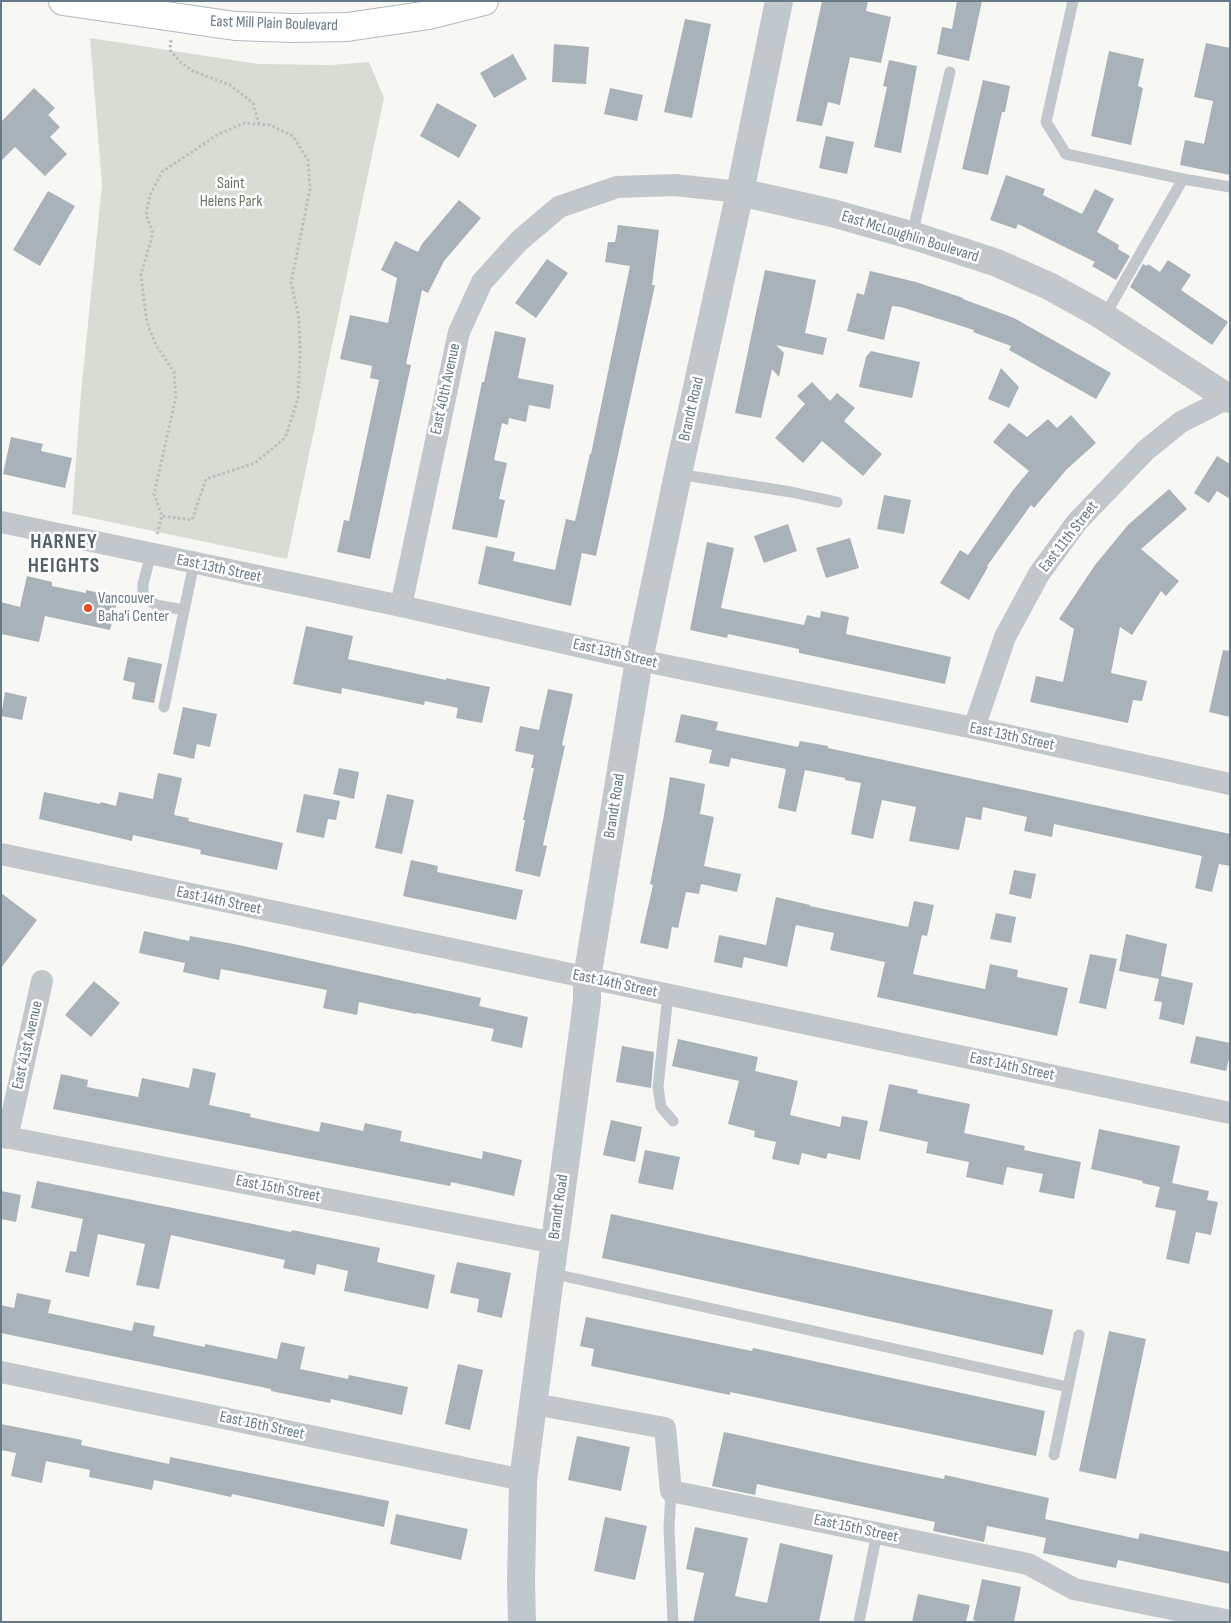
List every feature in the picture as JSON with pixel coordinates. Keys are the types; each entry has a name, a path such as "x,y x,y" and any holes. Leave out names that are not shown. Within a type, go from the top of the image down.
{"main road":[{"name":"East Mill Plain Boulevard","path":"63,1 235,26 294,28 347,28 429,15 484,1"}],"street":[{"name":"Brandt Road","path":"522,1622 520,1582 524,1480 587,1001 587,978 640,660 779,1"},
{"name":"East McLoughlin Boulevard","path":"559,207 617,186 675,185 740,192 832,213 997,263 1049,286 1104,317 1229,398"},
{"name":"East 40th Avenue","path":"401,606 458,332 482,282 519,240 559,207"},
{"name":"East 11th Street","path":"974,728 1005,637 1039,574 1077,522 1146,450 1181,422 1229,398"},
{"name":"East 13th Street","path":"1,522 401,606 640,660 974,728 1230,784"},
{"name":"East 14th Street","path":"1,854 1230,1113"},
{"name":"East 41st Avenue","path":"4,1137 42,981"},
{"name":"East 15th Street","path":"4,1137 554,1242"},
{"name":"East 16th Street","path":"1,1372 524,1480"},
{"path":"534,1404 666,1428 671,1491"},
{"name":"East 15th Street","path":"671,1491 1028,1564 1074,1589 1230,1621"}],"lane":[{"path":"1073,1 1046,122 1066,154 1230,187"},
{"path":"912,236 950,72"},
{"path":"1104,317 1183,179"},
{"path":"678,474 791,492 837,502"},
{"path":"151,554 143,584 143,593 156,605 184,610"},
{"path":"164,707 194,563"},
{"path":"668,995 658,1087 661,1107 673,1121"},
{"path":"550,1273 1068,1387"},
{"path":"1054,1455 1079,1335"},
{"path":"671,1491 669,1528 674,1622"},
{"path":"860,1622 877,1534"}],"path":[{"path":"174,18 170,50 180,62 193,71 230,85 252,103 259,124"},
{"path":"151,554 162,516 154,494 176,397 174,372 156,345 147,322 144,300 141,274 153,233 146,215 150,195 162,172 217,135 244,123 270,125 293,136 308,160 310,189 291,283 299,318 298,399 285,438 255,463 206,479 192,520 162,516"}],"green space":[{"name":"Saint Helens Park","path":"90,38 258,64 331,65 369,62 384,98 287,559 72,514 81,393 102,185"}],"building":[{"path":"822,1 868,1 866,11 891,17 881,63 850,57 840,105 828,102 822,126 796,121"},
{"path":"957,1 982,1 969,61 937,54 942,27 952,29"},
{"path":"685,19 711,24 692,118 664,112"},
{"path":"1206,43 1230,48 1230,175 1180,165 1185,140 1204,144 1213,101 1194,97"},
{"path":"554,44 589,47 586,84 552,82"},
{"path":"1109,51 1144,59 1138,86 1143,88 1131,145 1091,136"},
{"path":"513,54 527,79 494,98 480,73"},
{"path":"889,60 917,66 901,153 874,147 887,87 883,86"},
{"path":"983,80 1010,86 1005,112 1002,112 988,175 962,169"},
{"path":"34,88 55,108 48,115 60,127 50,137 67,154 45,176 15,147 1,161 1,122"},
{"path":"610,88 643,95 637,121 604,114"},
{"path":"437,103 477,125 459,158 420,136"},
{"path":"826,136 854,142 847,174 819,168"},
{"path":"1006,175 1045,189 1043,195 1082,214 1095,189 1114,199 1097,232 1119,245 1118,249 1130,256 1116,280 1092,266 1095,262 1018,224 1016,229 990,220"},
{"path":"48,191 75,206 40,266 13,250"},
{"path":"459,200 481,218 444,261 428,293 422,290 406,364 411,365 370,559 337,552 344,520 349,521 379,380 370,378 372,366 340,359 350,315 388,323 397,278 381,270 395,241 418,252 422,244"},
{"path":"618,225 659,230 652,285 655,285 596,556 582,553 571,606 478,584 486,546 515,552 513,561 555,570 566,519 575,521 591,454 630,266 605,262 608,242 615,242"},
{"path":"547,259 568,273 536,318 515,303"},
{"path":"1168,260 1191,275 1181,290 1228,322 1212,345 1130,287 1143,264 1147,266 1148,264 1160,272"},
{"path":"765,270 816,280 805,333 827,338 823,355 776,345 784,353 779,377 772,369 761,418 735,413"},
{"path":"870,271 916,282 1014,318 1111,373 1096,399 1009,350 1011,346 973,332 974,330 901,307 892,306 884,340 847,331 857,293 864,295"},
{"path":"495,331 526,338 518,378 554,385 550,409 529,405 526,422 509,418 508,425 502,423 494,460 507,463 499,499 505,500 497,538 452,529 482,382 484,382"},
{"path":"871,351 920,362 912,398 859,387 866,357"},
{"path":"1001,368 1019,387 1009,408 988,399"},
{"path":"812,382 830,401 837,393 855,408 844,421 882,454 863,476 822,441 803,463 775,438 805,404 797,396"},
{"path":"1071,415 1096,443 1067,469 1034,508 1031,505 987,566 969,600 940,583 960,550 968,555 1013,490 1029,471 993,442 1009,423 1027,437 1048,419 1057,428"},
{"path":"11,437 43,444 41,451 72,458 65,488 3,474"},
{"path":"1217,456 1230,464 1230,499 1217,491 1209,503 1194,493"},
{"path":"1169,489 1187,509 1141,549 1179,581 1166,596 1161,591 1132,635 1120,627 1111,673 1147,681 1142,701 1133,700 1128,723 1030,702 1036,676 1063,682 1074,629 1059,619 1095,565 1128,525"},
{"path":"884,495 911,500 904,534 877,529"},
{"path":"788,524 797,551 764,563 754,536"},
{"path":"850,538 859,568 826,578 816,548"},
{"path":"707,542 734,548 721,608 804,625 807,615 820,618 821,611 849,617 846,634 951,657 945,684 799,653 799,649 728,634 727,638 690,630"},
{"path":"27,576 52,582 52,586 86,593 86,590 118,597 110,630 45,616 39,642 1,634 1,602 20,607"},
{"path":"306,626 353,636 348,659 446,680 446,678 490,687 482,723 456,718 458,708 425,701 424,705 342,688 341,694 293,684"},
{"path":"1223,650 1230,651 1230,717 1209,712"},
{"path":"128,657 162,664 154,703 132,699 135,683 123,680"},
{"path":"548,689 573,694 562,745 565,746 543,845 547,846 540,877 515,871 534,768 531,768 534,755 515,751 520,726 539,730"},
{"path":"5,692 27,697 22,720 1,716"},
{"path":"183,707 217,714 210,747 197,744 194,759 173,754"},
{"path":"681,714 718,722 716,730 798,747 800,741 828,746 828,748 1230,834 1230,866 1219,864 1212,892 1195,888 1202,856 1054,824 1052,837 1024,831 1027,817 983,807 981,820 966,817 959,850 909,841 916,807 882,800 873,839 851,834 861,783 805,770 796,812 778,808 786,769 731,758 729,767 709,763 712,750 675,742"},
{"path":"339,768 359,772 354,799 333,794"},
{"path":"158,773 182,778 174,815 189,818 188,821 283,843 277,870 200,854 201,850 133,835 132,841 39,819 44,792 116,806 119,792 153,799"},
{"path":"670,777 705,784 700,814 714,817 704,866 741,874 737,892 701,884 699,894 686,892 678,928 672,927 668,949 640,943 653,885 650,884"},
{"path":"304,794 340,801 336,820 328,819 324,838 296,832"},
{"path":"387,794 414,800 402,854 375,848"},
{"path":"411,860 438,866 437,872 523,890 516,920 403,896"},
{"path":"1014,870 1036,874 1031,899 1009,894"},
{"path":"1,893 37,920 1,968"},
{"path":"776,897 908,927 914,901 934,905 927,936 922,935 913,974 985,989 990,964 1018,970 1017,977 1068,988 1057,1036 877,997 885,962 830,950 834,933 796,925 787,967 744,957 742,968 714,962 719,935 766,945"},
{"path":"996,913 1016,917 1011,943 990,939"},
{"path":"144,931 189,941 190,936 234,944 481,998 479,1006 528,1017 522,1048 491,1041 494,1029 417,1013 359,1002 357,1015 323,1008 327,990 221,969 219,980 183,972 185,963 139,953"},
{"path":"1126,934 1167,944 1161,976 1193,983 1184,1025 1159,1019 1162,1002 1154,1001 1159,979 1119,971"},
{"path":"1090,954 1117,959 1106,1009 1079,1003"},
{"path":"94,981 120,1003 91,1037 65,1015"},
{"path":"1196,1036 1230,1043 1230,1055 1226,1071 1190,1063"},
{"path":"678,1039 758,1057 755,1071 798,1081 790,1115 840,1127 842,1116 868,1121 860,1160 828,1153 826,1159 802,1153 799,1165 772,1159 776,1142 754,1137 755,1131 728,1124 739,1081 672,1066"},
{"path":"622,1046 654,1052 651,1088 616,1082"},
{"path":"193,1068 216,1073 209,1105 251,1114 250,1117 319,1132 321,1122 363,1131 365,1123 402,1131 400,1141 482,1159 483,1151 522,1160 514,1196 451,1182 450,1186 53,1109 61,1074 88,1080 87,1087 138,1097 142,1078 189,1088"},
{"path":"889,1084 918,1090 917,1093 970,1104 964,1133 1025,1146 1024,1150 1081,1162 1074,1199 1039,1192 1043,1174 1007,1167 1003,1185 966,1177 969,1162 926,1153 928,1142 879,1131"},
{"path":"611,1120 642,1127 635,1162 603,1155"},
{"path":"1099,1129 1180,1146 1172,1183 1209,1191 1207,1200 1218,1202 1211,1235 1196,1232 1189,1264 1166,1259 1176,1211 1155,1207 1160,1187 1142,1183 1143,1181 1091,1169"},
{"path":"645,1150 680,1157 673,1190 638,1183"},
{"path":"37,1181 380,1248 377,1262 435,1275 428,1309 344,1291 348,1271 317,1264 315,1275 283,1268 285,1260 171,1235 159,1289 136,1285 145,1244 98,1234 89,1277 65,1272 70,1251 76,1252 83,1219 31,1208"},
{"path":"1,1191 21,1195 16,1222 1,1219"},
{"path":"611,1214 1053,1310 1043,1355 602,1258"},
{"path":"457,1262 511,1273 502,1318 477,1312 479,1299 450,1293"},
{"path":"17,1293 51,1300 48,1313 132,1331 134,1322 155,1326 153,1336 205,1347 205,1344 277,1359 281,1342 305,1347 300,1369 348,1379 349,1375 408,1387 402,1415 331,1399 330,1403 271,1391 271,1389 1,1333 1,1305 14,1308"},
{"path":"586,1317 752,1351 753,1348 1045,1411 1036,1456 730,1392 730,1395 591,1366 594,1349 580,1346"},
{"path":"1109,1331 1146,1339 1116,1479 1079,1471"},
{"path":"458,1364 483,1370 470,1430 445,1424"},
{"path":"1,1424 82,1440 81,1445 169,1464 170,1457 389,1501 384,1527 232,1494 231,1497 154,1480 152,1490 89,1477 90,1470 46,1461 42,1483 11,1476 16,1453 1,1450"},
{"path":"724,1432 944,1479 945,1475 1049,1498 1045,1519 1138,1539 1140,1533 1230,1552 1230,1584 1118,1560 1116,1568 1043,1553 1046,1538 987,1526 984,1542 933,1531 935,1522 757,1484 755,1495 712,1486"},
{"path":"577,1436 630,1447 621,1491 568,1480"},
{"path":"396,1514 468,1529 461,1560 390,1544"},
{"path":"605,1517 647,1526 635,1580 594,1571"},
{"path":"695,1527 748,1538 735,1596 767,1603 780,1543 833,1555 819,1622 693,1622 704,1573 686,1569"},
{"path":"982,1579 1021,1587 1014,1622 982,1622 973,1620"},
{"path":"918,1594 970,1605 966,1622 912,1622"}],"place":[{"name":"Vancouver Baha'i Center","path":"88,608"}],"district":[{"name":"HARNEY HEIGHTS","path":"64,555"}]}
